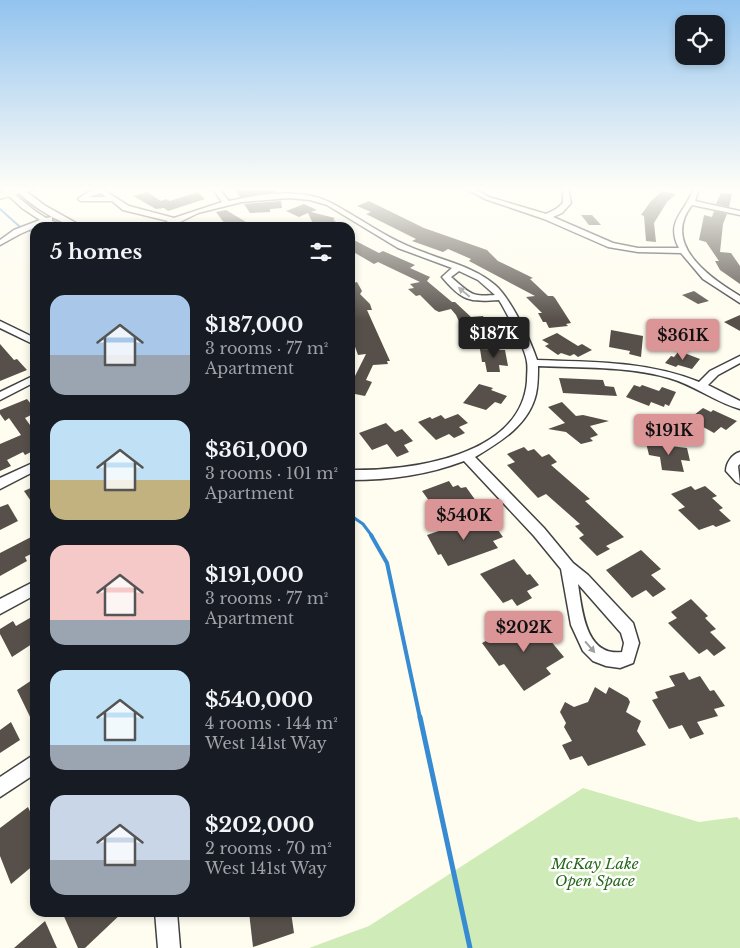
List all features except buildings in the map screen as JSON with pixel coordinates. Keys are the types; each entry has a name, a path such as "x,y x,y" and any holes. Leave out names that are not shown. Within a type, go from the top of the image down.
{"street":[{"path":"0,243 17,232"},
{"path":"355,475 369,476 411,472 467,456 497,440 522,415 532,390 533,363 508,305 501,296 482,279 459,267 409,250 375,232"},
{"path":"582,232 611,245 638,250 685,251"},
{"path":"678,232 680,243 704,275 740,300"},
{"path":"459,267 446,277 466,295 481,300 501,296"},
{"path":"0,325 30,340"},
{"path":"701,386 714,373 740,359"},
{"path":"533,363 618,366 670,376 701,386 740,405"},
{"path":"0,396 30,381"},
{"path":"467,456 539,532 568,567 583,579 627,628 632,647 626,658 610,661 602,658 588,645 580,632 568,567"},
{"path":"740,456 732,465 732,471 740,479"},
{"path":"0,484 30,469"},
{"path":"0,607 30,589"},
{"path":"0,788 30,767"},
{"path":"166,917 169,948"}],"green space":[{"name":"McKay Lake Open Space","path":"583,788 699,822 737,817 740,820 740,948 309,948 369,926"}],"waterway":[{"path":"355,518 363,524 372,536"},
{"path":"371,535 387,563 420,718"},
{"path":"420,717 470,948"}]}
